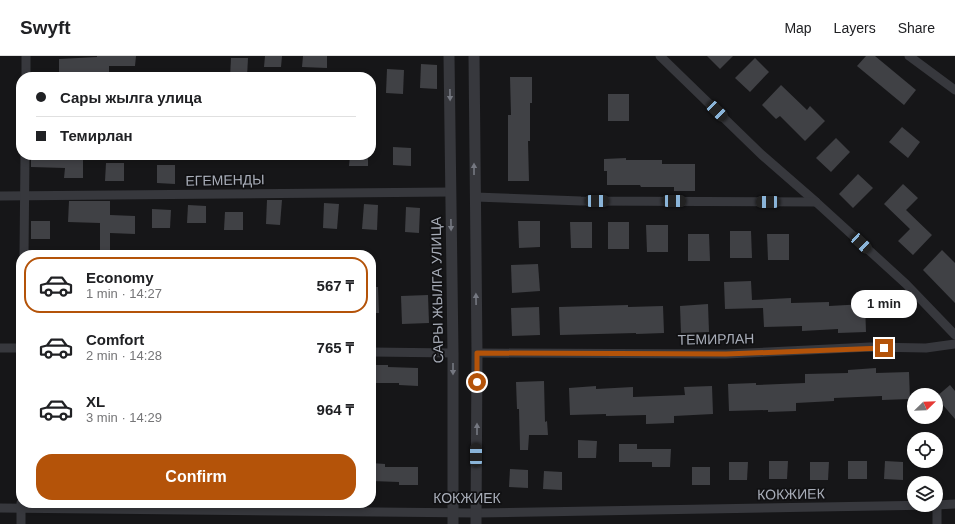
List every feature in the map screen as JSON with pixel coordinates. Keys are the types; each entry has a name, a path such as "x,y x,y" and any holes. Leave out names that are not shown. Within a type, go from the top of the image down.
{"street":[{"path":"26,56 26,72"},
{"name":"САРЫ ЖЫЛГА УЛИЦА","path":"449,56 453,353 453,524"},
{"path":"474,56 477,353 476,518"},
{"path":"660,56 762,155 906,284 955,335"},
{"path":"909,56 955,90"},
{"path":"24,250 25,160"},
{"name":"ЕГЕМЕНДЫ","path":"0,196 451,192"},
{"path":"475,197 582,201 816,202"},
{"name":"ТЕМИРЛАН","path":"477,353 726,354 870,347 926,348 955,344"},
{"path":"0,348 16,348"},
{"path":"376,352 453,353"},
{"name":"КОКЖИЕК","path":"943,505 955,504"},
{"name":"КОКЖИЕК","path":"0,508 16,506"},
{"name":"КОКЖИЕК","path":"144,508 452,513 476,518 907,506"},
{"path":"21,508 21,524"},
{"path":"936,512 937,524"}],"building":[{"path":"136,56 135,66 109,66 109,72 59,72 59,59"},
{"path":"265,56 282,56 281,67 264,67"},
{"path":"303,56 327,56 327,68 302,67"},
{"path":"707,56 733,56 720,69"},
{"path":"866,56 875,56 916,90 904,105 857,66"},
{"path":"231,58 248,58 247,72 230,72"},
{"path":"755,58 769,72 750,92 735,78"},
{"path":"421,64 437,65 437,89 420,88"},
{"path":"387,69 404,70 403,94 386,93"},
{"path":"510,77 532,77 530,141 528,141 529,181 508,181 508,115 511,115"},
{"path":"781,85 807,110 810,106 825,121 805,141 780,116 776,119 762,105"},
{"path":"608,94 629,94 629,121 608,121"},
{"path":"902,127 920,142 908,158 889,142"},
{"path":"836,138 850,152 831,172 816,158"},
{"path":"393,147 411,148 411,166 393,165"},
{"path":"626,158 626,160 662,160 662,164 695,164 695,191 674,191 674,187 607,185 607,171 604,171 604,159"},
{"path":"31,160 83,160 83,178 64,178 65,168 31,167"},
{"path":"350,160 368,160 368,166 349,166"},
{"path":"106,163 124,163 124,181 105,181"},
{"path":"157,165 175,165 175,184 157,183"},
{"path":"858,174 873,188 853,208 839,194"},
{"path":"903,184 918,198 906,210 932,235 913,255 898,241 910,229 884,204"},
{"path":"267,200 282,200 280,225 266,224"},
{"path":"69,201 110,201 110,215 135,216 135,234 110,233 110,250 100,250 100,223 68,222"},
{"path":"324,203 339,204 337,229 323,228"},
{"path":"364,204 378,205 377,230 362,229"},
{"path":"188,205 206,206 206,223 187,223"},
{"path":"406,207 420,208 419,233 405,232"},
{"path":"152,209 171,210 170,228 152,228"},
{"path":"225,212 243,212 243,230 224,230"},
{"path":"31,221 50,221 50,239 31,239"},
{"path":"518,221 540,221 540,247 519,248"},
{"path":"570,222 592,222 592,248 571,248"},
{"path":"608,222 629,222 629,249 608,249"},
{"path":"646,225 668,225 668,252 647,252"},
{"path":"730,231 751,231 752,258 730,258"},
{"path":"688,234 709,234 710,261 688,261"},
{"path":"767,234 789,234 789,260 768,260"},
{"path":"942,250 955,263 955,303 923,270"},
{"path":"538,264 540,291 512,293 511,265"},
{"path":"751,281 752,300 791,298 791,303 829,302 829,306 865,304 866,332 838,333 838,329 802,331 802,326 764,327 763,308 725,309 724,282"},
{"path":"376,287 378,287 379,313 376,313"},
{"path":"428,295 429,323 402,324 401,296"},
{"path":"708,304 709,332 681,333 680,306"},
{"path":"628,305 628,307 663,306 664,333 560,335 559,307"},
{"path":"539,307 540,335 512,336 511,308"},
{"path":"376,365 418,368 418,386 399,385 399,383 376,383"},
{"path":"876,368 876,373 909,372 910,388 907,388 907,399 882,400 882,396 834,398 834,401 796,403 796,411 729,411 728,384 756,383 756,385 805,383 805,374 848,373 848,370"},
{"path":"544,381 545,422 547,421 548,435 529,435 528,450 520,450 519,409 517,409 516,382"},
{"path":"950,385 955,391 955,419 943,405 943,391"},
{"path":"596,386 596,389 633,387 633,397 685,395 684,387 712,386 713,414 674,416 674,423 646,424 646,415 570,415 569,388"},
{"path":"578,440 597,441 596,458 578,458"},
{"path":"619,444 637,444 637,449 671,449 670,467 652,467 652,462 619,462"},
{"path":"769,461 788,461 787,479 769,479"},
{"path":"848,461 867,461 867,479 848,479"},
{"path":"885,461 903,462 903,480 884,479"},
{"path":"729,462 748,462 747,480 729,480"},
{"path":"810,462 829,462 828,480 810,480"},
{"path":"376,463 385,464 385,467 418,467 418,485 399,485 399,482 376,481"},
{"path":"692,467 710,467 710,485 692,485"},
{"path":"510,469 528,470 528,488 509,487"},
{"path":"544,471 562,472 562,490 543,489"}],"route":[{"path":"477,382 477,353 726,354 870,347 884,348"}]}
